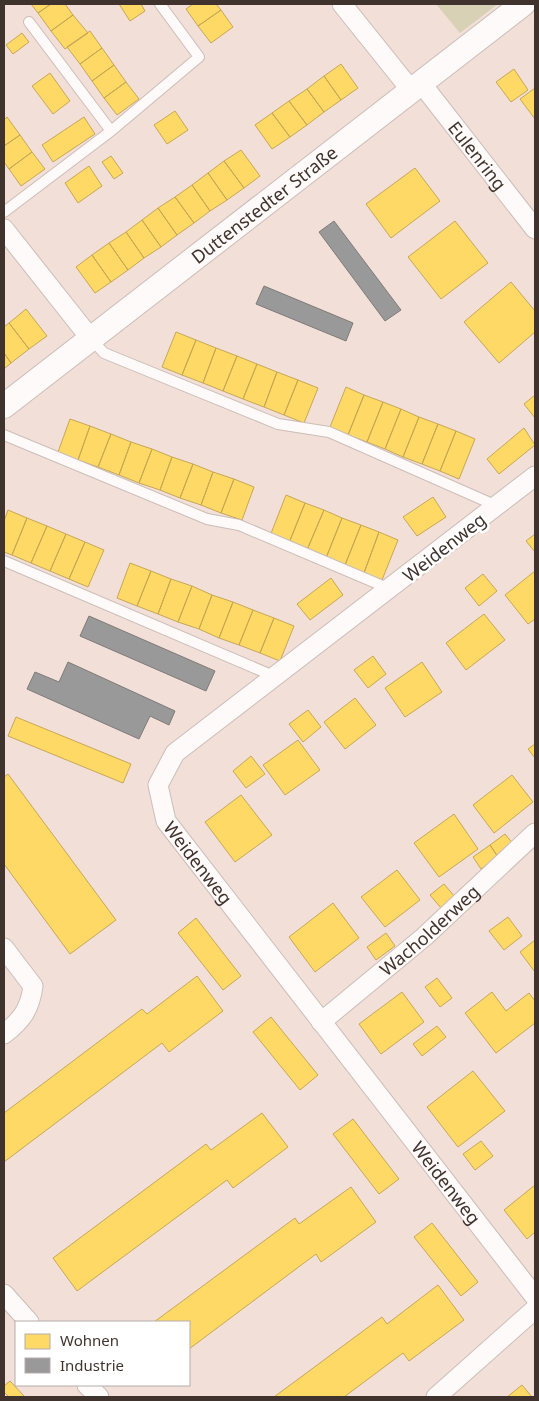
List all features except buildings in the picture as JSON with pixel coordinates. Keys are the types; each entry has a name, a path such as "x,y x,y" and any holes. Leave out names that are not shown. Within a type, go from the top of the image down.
{"street":[{"name":"Eulenring","path":"342,4 416,87 535,229"},
{"name":"Duttenstedter Straße","path":"4,406 523,4"},
{"path":"4,229 91,339"},
{"name":"Weidenweg","path":"535,476 391,589 175,753 158,785 166,822 535,1296"},
{"name":"Wacholderweg","path":"321,1022 424,937 535,832"},
{"path":"4,948 33,986 31,1003 17,1024 4,1034"},
{"path":"4,1294 29,1321"},
{"path":"436,1397 535,1309"},
{"path":"88,1386 99,1397"}],"lane":[{"path":"4,212 111,131 199,57 160,4"},
{"path":"29,22 111,131"},
{"path":"91,339 104,354 278,424 329,432 497,506"},
{"path":"4,435 207,519 239,524 391,589"},
{"path":"4,561 276,677"}],"shaded area":[{"path":"436,4 498,4 460,33"}]}
